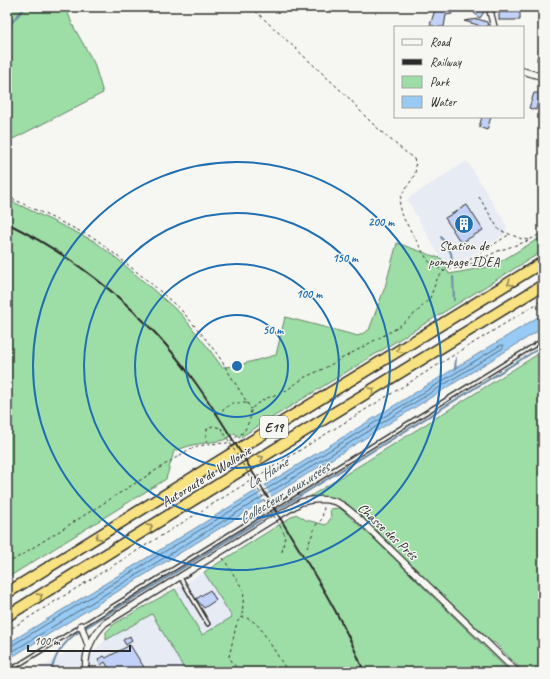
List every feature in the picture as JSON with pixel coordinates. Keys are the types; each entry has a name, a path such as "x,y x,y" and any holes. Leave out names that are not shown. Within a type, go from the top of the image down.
{"highway":[{"name":"Autoroute de Wallonie","path":"7,593 543,262"},
{"name":"Autoroute de Wallonie","path":"7,616 543,285"}],"street":[{"path":"489,7 494,26"},
{"path":"524,71 543,77"},
{"name":"Chasse des Prés","path":"88,650 95,634 105,623 301,502 326,500 342,504 355,515 517,672"},
{"path":"81,625 88,650 86,672"}],"lane":[{"path":"7,672 543,340"},
{"path":"179,577 208,624"}],"path":[{"path":"243,12 247,7"},
{"path":"251,7 351,100 369,119 414,159 417,167 416,174 412,181 404,189 399,201 399,208 427,259 432,265 444,271"},
{"path":"7,196 96,239 182,310 218,355 251,410 250,419 244,432 227,443 207,444 188,450 7,564"},
{"path":"479,197 499,230 522,239 529,240"},
{"path":"464,264 471,264 498,251 529,240 543,233"},
{"path":"251,410 261,401 287,390 306,377 396,328 418,311 430,298 437,280 444,271 457,268 510,234"},
{"path":"7,632 543,300"},
{"path":"222,411 232,404 247,403"},
{"path":"207,444 207,430 212,426 221,428 283,531 285,536 282,552"},
{"path":"307,548 316,525 322,519 326,500"},
{"path":"219,552 244,591 242,617 237,622 230,656 239,672"},
{"path":"242,617 246,617 256,623 288,672"}],"shaded area":[{"path":"467,161 507,226 503,236 455,265 445,266 407,199"},
{"path":"204,572 232,617 202,635 175,589"},
{"path":"152,613 186,672 34,672 71,650 92,653 106,640"}],"green space":[{"path":"7,7 66,7 72,24 94,63 103,93 7,142"},
{"path":"7,199 94,241 120,261 181,314 222,367 235,366 276,355 285,317 358,336 369,330 385,287 397,243 442,259 449,274 493,266 543,236 543,251 239,438 235,433 224,440 192,445 174,451 166,479 7,578"},
{"path":"543,351 543,672 524,672 494,642 490,646 342,504 326,500 301,502"},
{"path":"340,508 371,536 510,672 186,672 152,614 106,640 106,632 114,624 175,589 202,635 232,617 204,572 296,514 306,520 326,525 331,518 330,509"}],"water":[{"path":"543,314 543,328 7,660 7,644"}],"pier":[{"path":"263,483 272,498 264,502 255,488"}],"building":[{"path":"436,7 451,8 452,14 446,15 444,26 430,25"},
{"path":"467,7 482,7 484,12 480,18"},
{"path":"499,12 520,12 520,20 499,20"},
{"path":"478,19 487,22 488,26 478,26 464,21"},
{"path":"534,93 540,93 536,110 529,108"},
{"path":"482,118 491,118 487,130 479,127"},
{"name":"Station de pompage IDEA","path":"467,205 483,230 461,243 445,218"},
{"path":"210,590 216,600 204,608 196,599"},
{"path":"130,636 132,641 126,645 123,640"},
{"path":"130,645 147,672 111,672 105,662 101,665 98,659 104,656 106,658"}],"waterway":[{"path":"7,28 25,7"},
{"path":"537,60 543,35"},
{"path":"441,237 451,253 452,260"},
{"path":"453,277 454,300"},
{"name":"Collecteur eaux usées","path":"51,672 59,651 74,635 543,346"},
{"path":"455,369 456,358"}],"railway":[{"path":"7,223 61,254 111,291 156,334 176,357 195,382 239,449 314,574 336,612 356,652 364,672"}],"place":[{"name":"Station de pompage IDEA","path":"464,224"}],"water label":[{"name":"La Haine","path":"267,473"}]}
